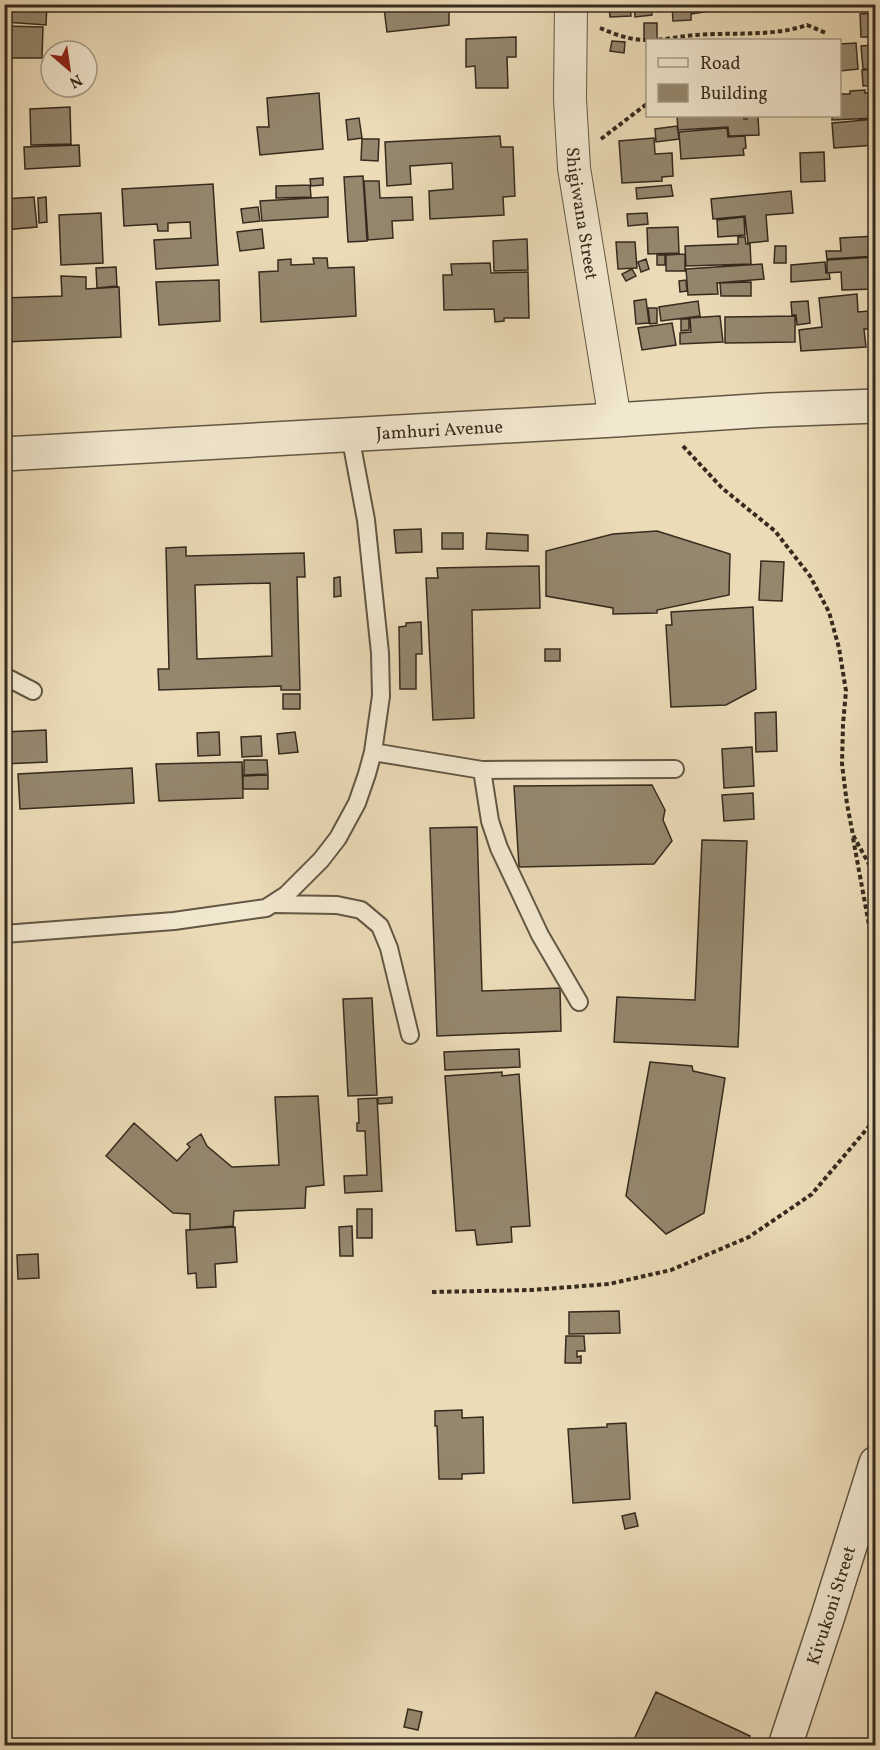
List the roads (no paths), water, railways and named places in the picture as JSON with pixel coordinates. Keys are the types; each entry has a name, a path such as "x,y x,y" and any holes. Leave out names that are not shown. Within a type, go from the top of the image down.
{"street":[{"name":"Shigiwana Street","path":"571,4 570,99 574,168 615,420"},
{"name":"Jamhuri Avenue","path":"4,454 770,410 876,406"},
{"name":"Kivukoni Street","path":"785,1746 876,1463"}],"lane":[{"path":"275,904 321,860 338,838 357,802 373,752 381,696 380,653 366,520 350,435"},
{"path":"4,676 33,691"},
{"path":"373,752 404,759 482,770 675,769"},
{"path":"482,770 490,821 499,848 540,935 579,1002"},
{"path":"4,934 174,921 260,909 275,904 337,905 360,910 380,926 389,948 410,1035"}]}
